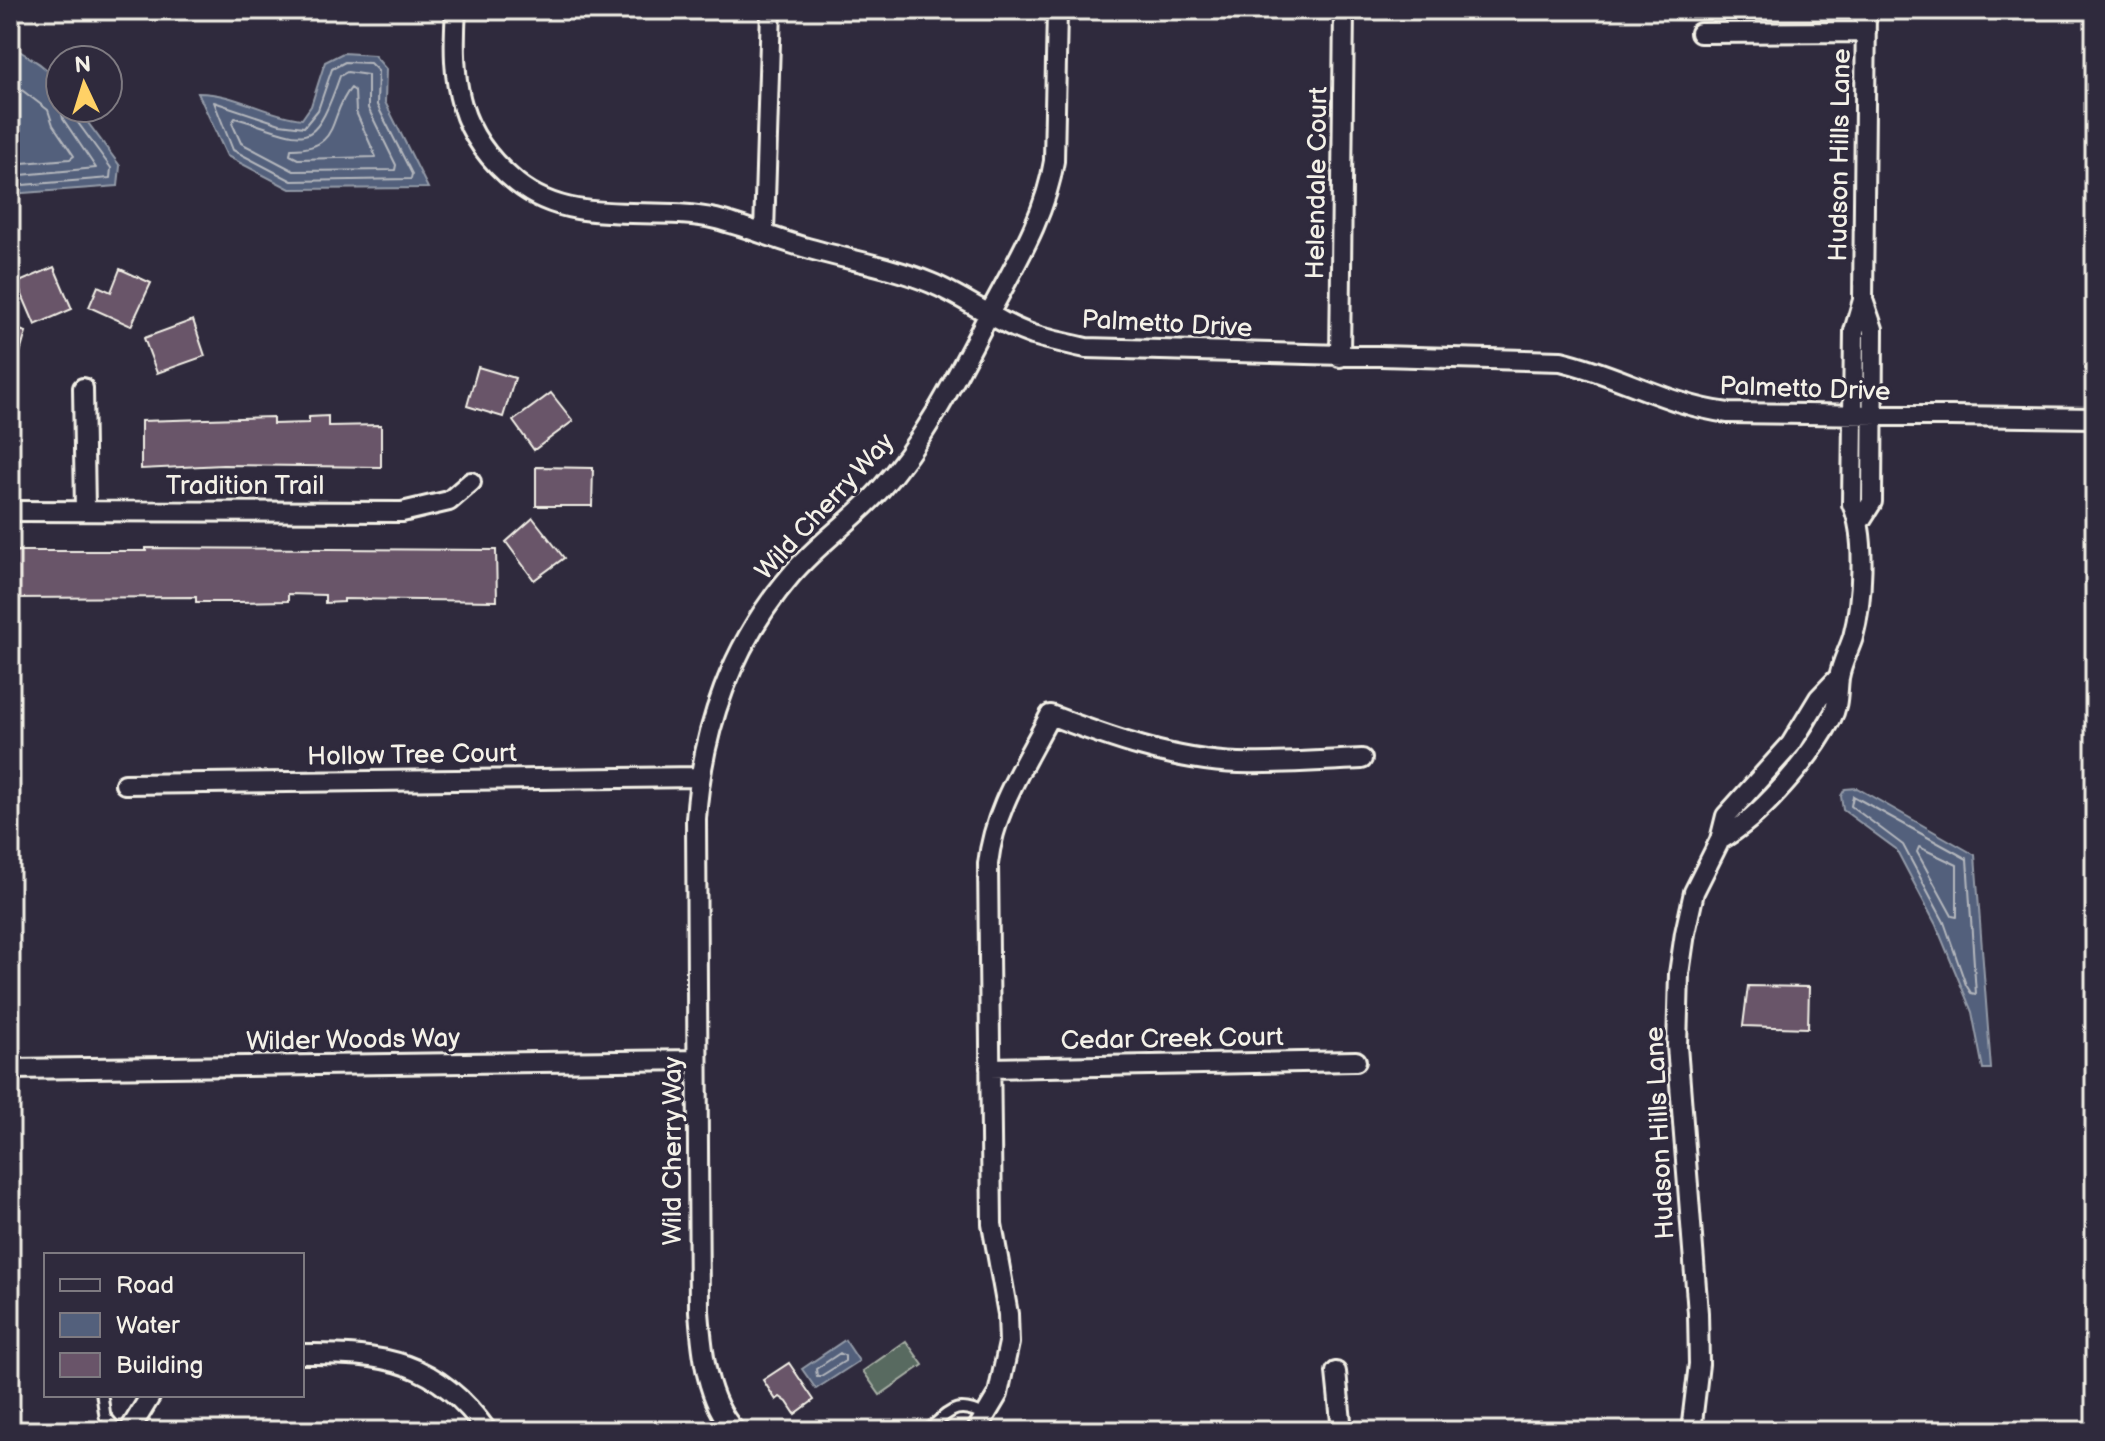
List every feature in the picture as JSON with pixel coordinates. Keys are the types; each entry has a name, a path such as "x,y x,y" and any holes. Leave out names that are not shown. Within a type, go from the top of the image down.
{"street":[{"name":"Palmetto Drive","path":"456,10 453,62 468,123 481,146 519,185 563,206 590,211 685,215 764,232 794,245 911,275 1031,334 1086,348 1561,361 1587,367 1694,409 1863,417 2095,418"},
{"path":"764,232 771,10"},
{"name":"Wild Cherry Way","path":"729,1430 709,1382 702,1350 697,1060 699,777 715,711 730,669 753,627 791,574 877,493 915,449 1035,227 1051,183 1057,10"},
{"name":"Helendale Court","path":"1340,357 1344,10"},
{"name":"Hudson Hills Lane","path":"1691,1431 1699,1364 1698,1313 1678,1073 1679,974 1694,892 1720,840 1726,816 1791,744 1819,698 1839,677 1856,621 1860,521 1852,504 1863,417 1854,331 1863,300 1866,10"},
{"path":"1700,33 1866,32"},
{"path":"83,388 85,510"},
{"name":"Tradition Trail","path":"10,511 402,512 449,501 471,482"},
{"path":"982,1424 1006,1367 1009,1343 1008,1314 993,1236 991,842 1008,791 1050,715 1095,733 1198,758 1238,763 1362,759"},
{"name":"Hollow Tree Court","path":"125,784 699,777"},
{"name":"Wilder Woods Way","path":"10,1069 697,1060"},
{"name":"Cedar Creek Court","path":"990,1068 1356,1061"},
{"path":"304,1354 359,1354 412,1366 455,1395 487,1431"},
{"path":"1336,1372 1342,1431"},
{"path":"129,1431 150,1397"}],"lane":[{"path":"102,1397 105,1416 118,1431"},
{"path":"927,1431 957,1408 969,1407 982,1424"}],"green space":[{"path":"906,1341 923,1365 880,1395 863,1371"}],"water":[{"path":"10,45 44,67 44,124 89,124 120,166 118,186 10,194"},
{"path":"343,53 374,55 386,69 385,102 428,188 290,189 227,156 198,93 225,96 302,119 311,106 325,62"},
{"path":"1857,788 1975,855 1991,1069 1983,1069 1972,1012 1936,925 1896,849 1843,810 1841,796 1845,789"},
{"path":"845,1340 859,1361 816,1389 802,1369"}],"building":[{"path":"54,267 72,309 35,325 17,283"},
{"path":"120,269 151,283 131,326 89,307 98,286 111,292"},
{"path":"193,320 205,356 157,373 144,338"},
{"path":"10,327 26,332 14,374 10,373"},
{"path":"478,367 515,378 503,417 467,406"},
{"path":"551,393 573,421 534,450 513,421"},
{"path":"328,416 328,426 381,425 381,467 223,465 141,469 141,421 273,417 273,424 309,423 309,417"},
{"path":"536,467 593,468 592,506 536,506"},
{"path":"533,518 564,558 534,580 506,542"},
{"path":"146,548 496,550 497,601 344,599 344,602 325,603 325,595 288,594 288,601 238,602 196,602 196,597 10,598 10,551 146,551"},
{"path":"1748,986 1809,987 1808,1028 1743,1026"},
{"path":"789,1363 814,1400 795,1414 787,1402 780,1397 776,1400 763,1380"}]}
